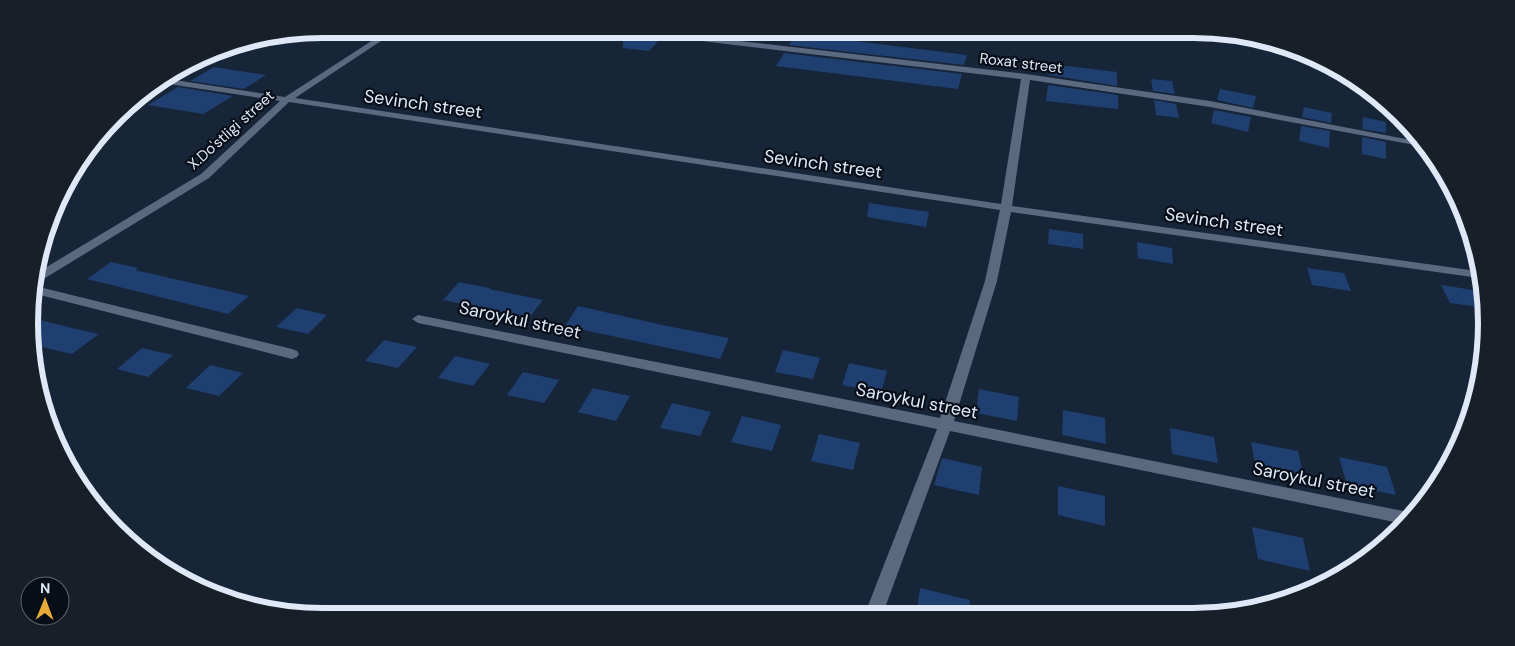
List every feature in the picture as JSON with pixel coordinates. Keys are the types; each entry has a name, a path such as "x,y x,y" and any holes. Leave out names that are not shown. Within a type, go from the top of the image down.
{"street":[{"name":"X.Do'stligi street","path":"42,275 205,176 286,100 381,38"},
{"name":"Roxat street","path":"694,38 1026,77 1210,104 1414,143"},
{"path":"876,608 945,426 991,281 1006,208 1026,77"},
{"name":"Sevinch street","path":"170,82 1006,208 1473,274"},
{"path":"40,290 292,354"},
{"name":"Saroykul street","path":"418,319 1402,517"}],"building":[{"path":"623,38 661,38 649,51 623,48"},
{"path":"793,38 829,38 967,55 964,65 789,45"},
{"path":"784,53 962,74 958,89 776,66"},
{"path":"1050,64 1117,72 1117,86 1049,75"},
{"path":"214,67 266,75 244,89 190,81"},
{"path":"1151,79 1172,81 1175,94 1153,91"},
{"path":"1048,85 1118,95 1118,109 1046,101"},
{"path":"178,87 233,96 203,114 148,105"},
{"path":"1220,89 1256,96 1253,108 1217,100"},
{"path":"1154,100 1176,104 1179,118 1156,115"},
{"path":"1304,107 1332,113 1331,123 1302,117"},
{"path":"1214,110 1251,117 1248,132 1211,123"},
{"path":"1363,117 1386,122 1386,133 1362,129"},
{"path":"1301,126 1330,131 1329,148 1299,141"},
{"path":"1362,137 1386,142 1386,159 1362,154"},
{"path":"869,203 929,212 926,227 867,217"},
{"path":"1049,229 1083,234 1083,249 1048,244"},
{"path":"1137,242 1172,248 1173,264 1138,258"},
{"path":"111,262 138,268 135,270 249,296 228,314 87,279"},
{"path":"1307,268 1344,273 1351,291 1312,285"},
{"path":"459,282 543,300 529,318 443,300"},
{"path":"1441,285 1475,290 1477,307 1450,303"},
{"path":"578,306 729,338 720,359 565,326"},
{"path":"297,308 327,315 308,334 276,327"},
{"path":"38,320 99,334 72,354 38,346"},
{"path":"384,340 417,347 398,368 365,361"},
{"path":"142,348 173,355 148,377 117,369"},
{"path":"783,350 820,358 813,379 775,372"},
{"path":"455,356 490,364 473,386 438,378"},
{"path":"849,363 887,371 881,393 842,385"},
{"path":"210,365 243,373 219,396 186,388"},
{"path":"523,372 559,380 544,403 507,395"},
{"path":"593,388 630,396 616,421 578,412"},
{"path":"979,389 1019,397 1017,421 976,413"},
{"path":"672,403 711,412 700,436 660,428"},
{"path":"1063,410 1105,418 1106,444 1062,435"},
{"path":"742,416 781,425 772,451 731,442"},
{"path":"1170,428 1214,437 1218,463 1172,454"},
{"path":"819,434 860,443 853,470 811,461"},
{"path":"1251,442 1298,451 1304,478 1256,469"},
{"path":"1339,457 1387,467 1396,495 1347,485"},
{"path":"942,458 982,467 979,495 934,485"},
{"path":"1058,486 1105,496 1105,526 1058,515"},
{"path":"1252,527 1303,538 1310,571 1258,559"},
{"path":"920,588 970,600 969,608 917,608"}]}
